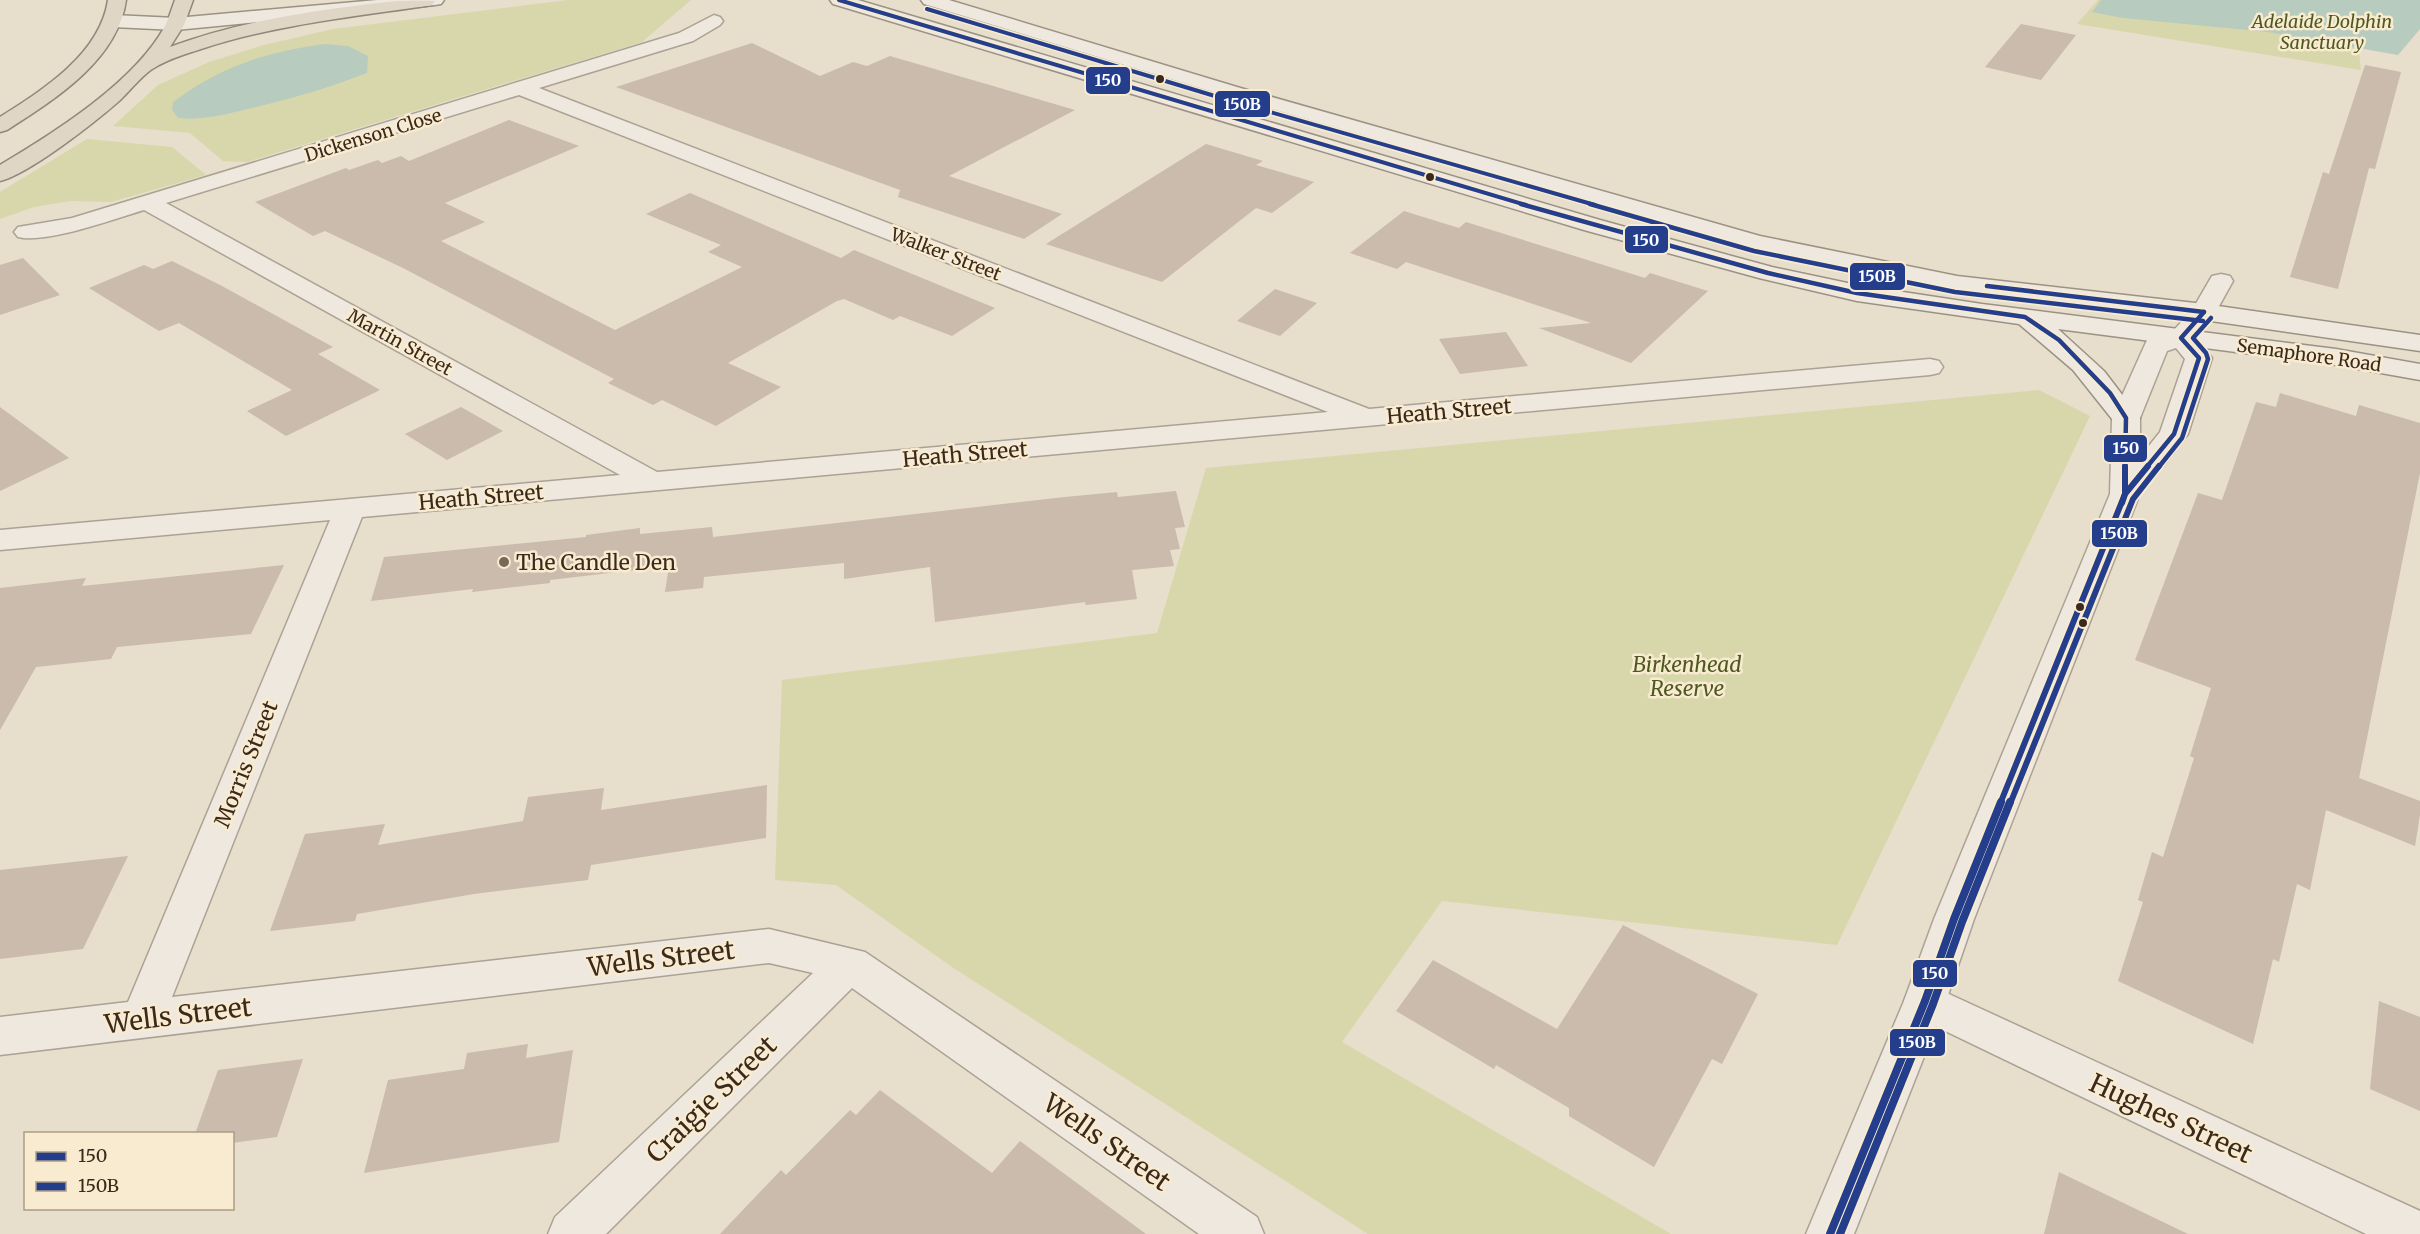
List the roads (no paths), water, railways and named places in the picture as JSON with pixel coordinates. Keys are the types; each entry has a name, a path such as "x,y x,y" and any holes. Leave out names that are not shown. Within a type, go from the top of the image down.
{"highway":[{"path":"0,126 41,99 89,54 113,21 117,0"},
{"path":"146,64 193,44 260,26 431,1"},
{"path":"0,174 43,149 87,118 146,64 181,10"}],"street":[{"name":"Semaphore Road","path":"839,0 1581,221 1768,273 1857,293 2336,357 2420,372"},
{"name":"Semaphore Road","path":"930,0 1230,91 1756,242 1957,283 2204,312 2420,343"},
{"path":"181,10 431,1"},
{"path":"113,21 204,4"},
{"name":"Dickenson Close","path":"26,232 75,224 148,203 523,89 686,37 714,21"},
{"name":"Walker Street","path":"523,89 1369,418"},
{"name":"Martin Street","path":"148,203 652,481"},
{"path":"2125,494 2126,418 2156,346 2181,338 2204,312 2221,280"},
{"path":"2025,317 2059,340 2110,393 2126,418"},
{"path":"1830,1234 1925,1001 1954,919 2125,494 2174,434 2199,358 2181,338"},
{"name":"Heath Street","path":"0,540 1930,367"},
{"name":"Morris Street","path":"142,1018 350,509"},
{"name":"Wells Street","path":"0,1036 769,946 850,964 1240,1234"},
{"name":"Craigie Street","path":"572,1234 850,964"},
{"name":"Hughes Street","path":"1925,1001 2417,1234"}],"place":[{"name":"The Candle Den","path":"504,562"}],"park label":[{"name":"Adelaide Dolphin Sanctuary","path":"2322,31"},
{"name":"Birkenhead Reserve","path":"1687,676"}]}
